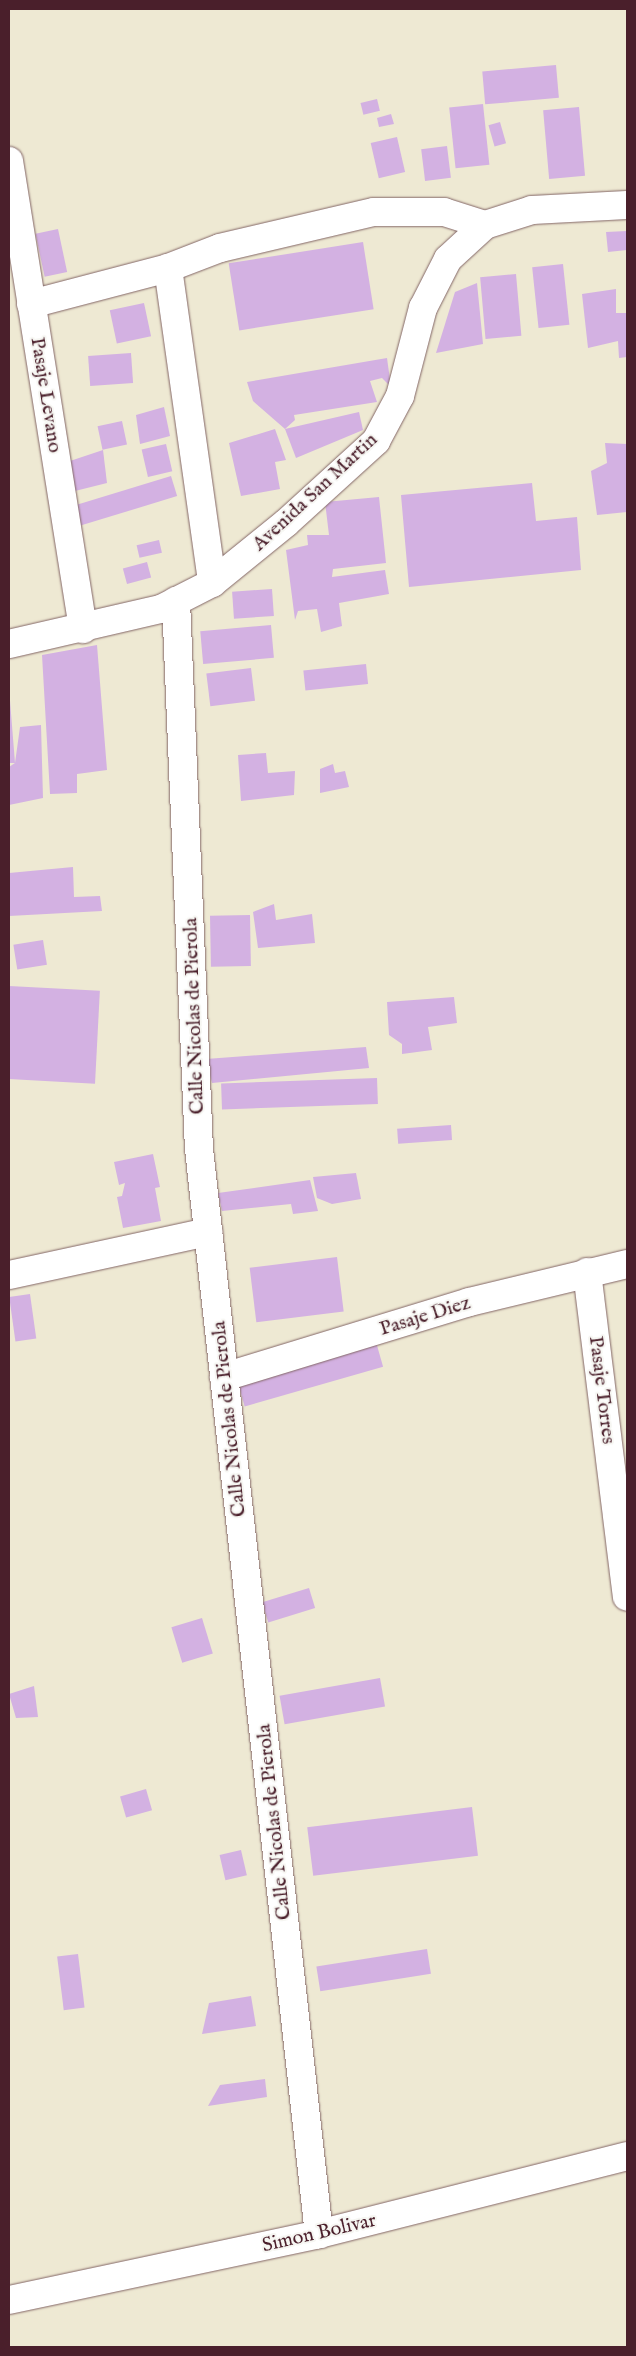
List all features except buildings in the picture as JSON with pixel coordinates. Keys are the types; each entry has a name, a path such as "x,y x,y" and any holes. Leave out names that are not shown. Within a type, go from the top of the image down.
{"street":[{"name":"Pasaje Levano","path":"9,161 82,629"},
{"name":"Avenida San Martin","path":"9,644 82,629 176,602 212,583 286,523 376,441 400,396 423,308 448,260 485,226 532,210 627,205"},
{"path":"31,304 168,268 220,248 374,212 444,212 485,226"},
{"path":"168,268 212,583"},
{"name":"Calle Nicolas de Pierola","path":"176,602 199,1149 319,2234"},
{"path":"9,1276 208,1232"},
{"name":"Pasaje Diez","path":"224,1377 469,1302 587,1272 627,1264"},
{"name":"Pasaje Torres","path":"587,1272 627,1597"},
{"name":"Simon Bolivar","path":"9,2300 319,2234 627,2156"}]}
